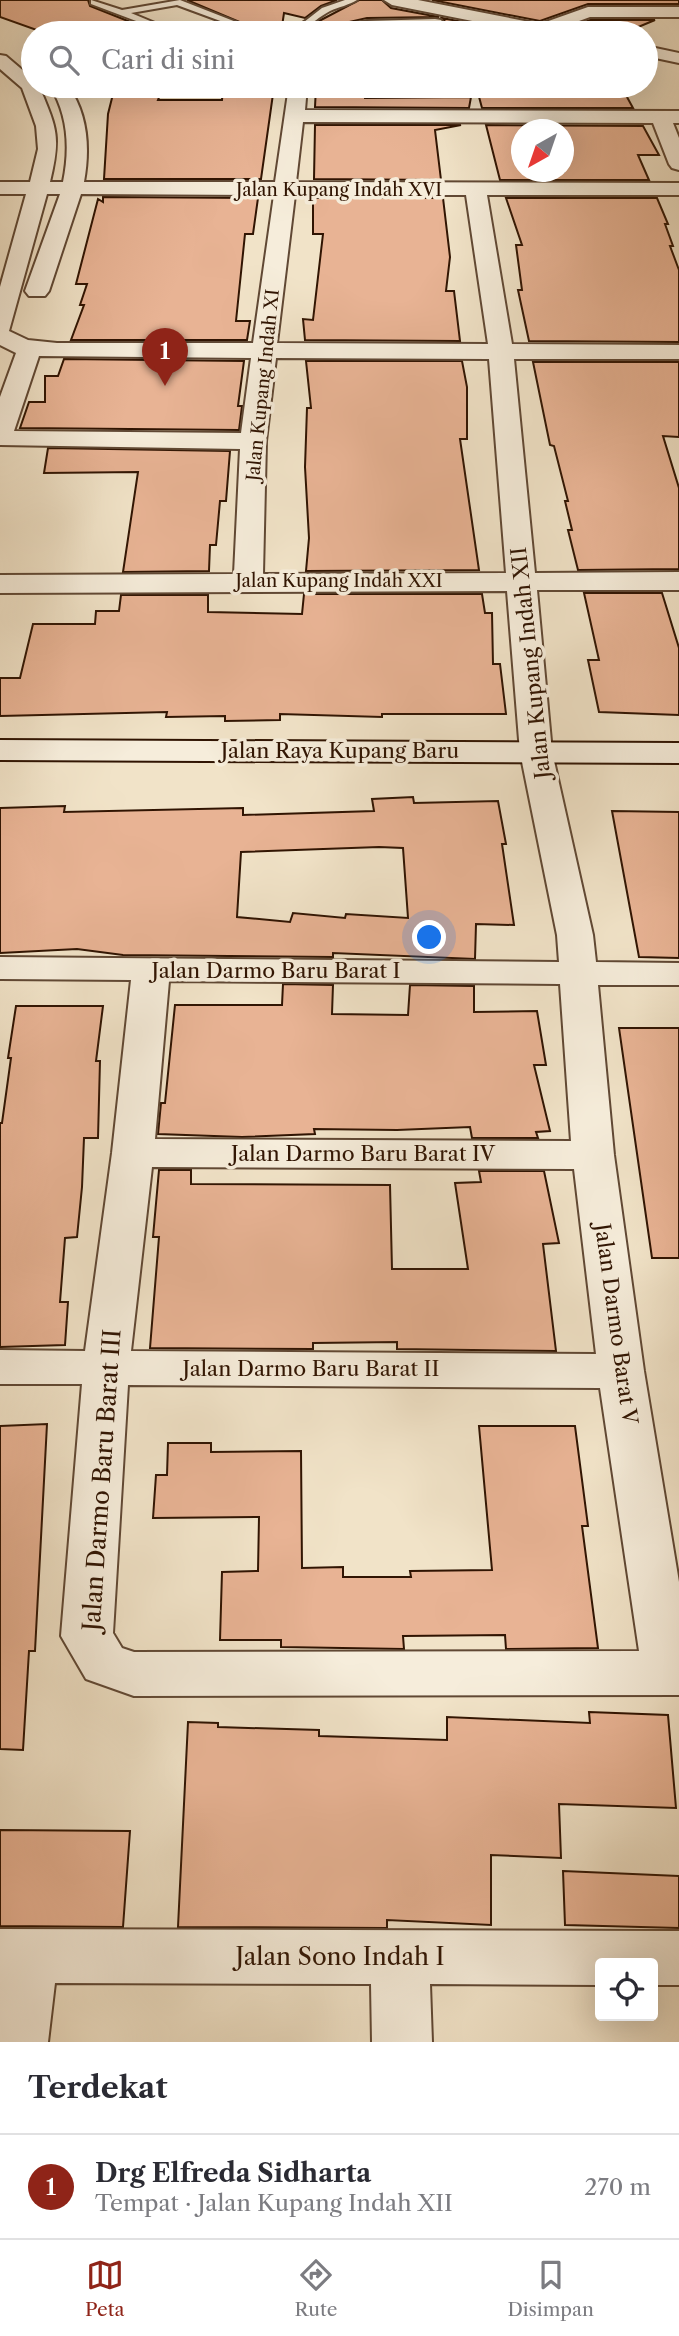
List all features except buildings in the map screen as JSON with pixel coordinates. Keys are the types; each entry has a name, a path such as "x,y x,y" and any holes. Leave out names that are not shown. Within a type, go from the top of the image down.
{"street":[{"path":"392,0 417,2 496,21"},
{"path":"563,21 584,4"},
{"path":"553,6 584,4 679,12"},
{"path":"658,54 679,58"},
{"path":"0,61 21,76"},
{"path":"38,98 46,126 48,149 28,231 15,271 17,330 0,433 7,439 253,441"},
{"path":"17,330 72,188 76,151 73,113 65,98"},
{"name":"Jalan Kupang Indah XI","path":"248,581 253,441 297,98"},
{"path":"295,116 670,117 679,164"},
{"name":"Jalan Kupang Indah XVI","path":"0,188 476,191 679,189"},
{"name":"Jalan Kupang Indah XII","path":"476,191 501,351 536,752 575,935 578,973"},
{"path":"28,231 57,232"},
{"path":"15,271 42,271"},
{"path":"17,330 266,352 679,352"},
{"name":"Jalan Kupang Indah XXI","path":"0,584 679,581"},
{"name":"Jalan Raya Kupang Baru","path":"0,750 679,753"},
{"name":"Jalan Darmo Baru Barat I","path":"0,968 679,974"},
{"name":"Jalan Darmo Baru Barat III","path":"151,970 133,1153 106,1367 87,1636 104,1664 134,1674 673,1673"},
{"name":"Jalan Darmo Barat V","path":"578,973 593,1155 621,1371 673,1673"},
{"name":"Jalan Darmo Baru Barat IV","path":"133,1153 593,1155"},
{"name":"Jalan Darmo Baru Barat II","path":"0,1367 621,1371"},
{"path":"14,1956 18,2042"},
{"name":"Jalan Sono Indah I","path":"14,1956 679,1958"},
{"path":"400,1957 402,2042"}],"lane":[{"path":"111,8 155,0"},
{"path":"311,21 325,10 353,0"},
{"path":"121,12 174,1 227,21"},
{"path":"94,2 142,21"},
{"path":"137,19 191,8"},
{"path":"202,21 219,18"}],"place":[{"name":"Drg Elfreda Sidharta","path":"165,386"}]}
